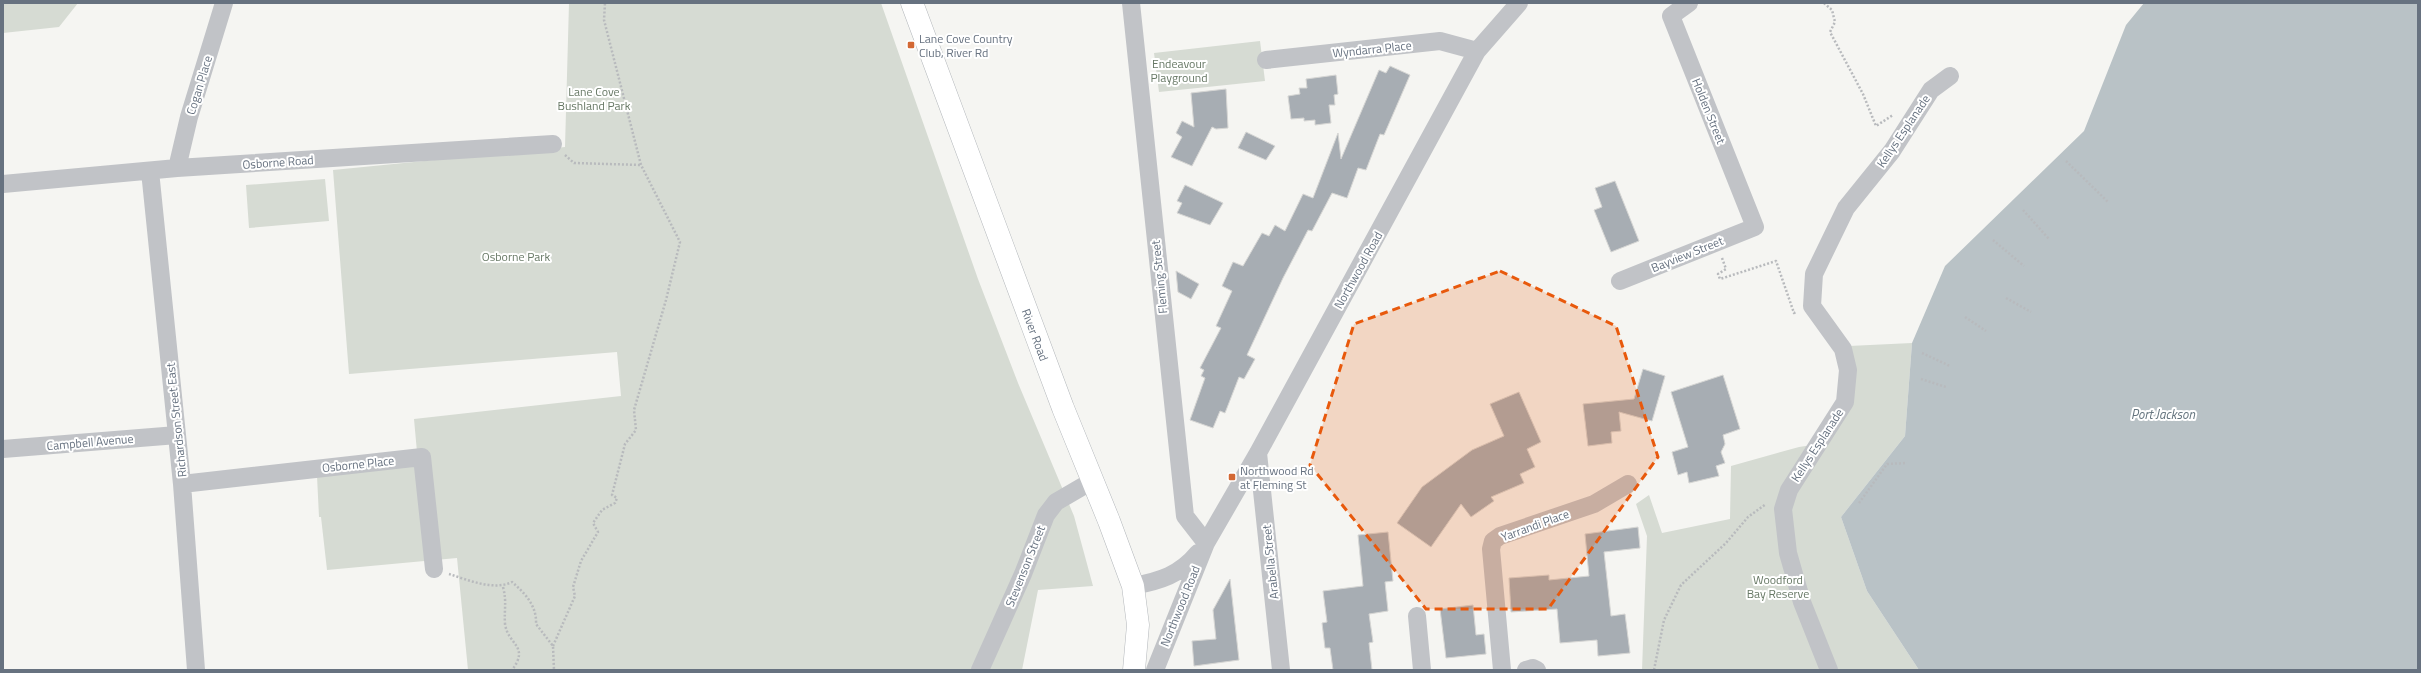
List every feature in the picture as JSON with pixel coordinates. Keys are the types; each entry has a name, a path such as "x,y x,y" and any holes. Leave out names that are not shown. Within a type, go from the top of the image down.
{"main road":[{"name":"River Road","path":"912,3 958,132 1133,586 1138,625 1134,670"}],"street":[{"name":"Cogan Place","path":"177,168 189,117 224,3"},
{"name":"Fleming Street","path":"1131,3 1184,516 1206,543"},
{"name":"Northwood Road","path":"1155,670 1206,543 1258,453 1477,51 1519,3"},
{"name":"Holden Street","path":"1689,3 1671,16 1755,227"},
{"name":"Wyndarra Place","path":"1266,60 1440,41 1477,51"},
{"name":"Kellys Esplanade","path":"1829,670 1802,602 1788,553 1783,509 1789,490 1845,402 1848,370 1843,349 1812,306 1814,274 1846,208 1892,151 1931,90 1950,76"},
{"name":"Osborne Road","path":"3,184 177,168 553,144"},
{"name":"Richardson Street East","path":"150,171 182,484 196,670"},
{"name":"Bayview Street","path":"1620,281 1755,227"},
{"name":"Campbell Avenue","path":"3,449 177,435"},
{"name":"Arabella Street","path":"1258,453 1281,670"},
{"name":"Osborne Place","path":"182,484 422,457 434,569"},
{"name":"Stevenson Street","path":"980,670 1023,574 1046,515 1056,502 1092,481"},
{"name":"Yarrandi Place","path":"1502,670 1490,549 1494,541 1500,536 1594,504 1628,484"},
{"name":"Northwood Road","path":"1133,586 1160,581 1182,570 1206,543"},
{"path":"1417,616 1422,670"},
{"path":"1526,670 1533,668 1537,670"}],"path":[{"path":"554,670 553,646 575,596 573,587 581,561 598,532 593,523 602,510 615,503 617,498 612,495 625,444 636,430 634,410 666,300 680,242 641,165 604,20 605,3"},
{"path":"1824,3 1832,10 1835,22 1830,32 1863,94 1876,126 1898,112"},
{"path":"553,144 574,163 641,165"},
{"path":"2066,160 2108,202"},
{"path":"2023,210 2049,239"},
{"path":"1993,240 2024,266"},
{"path":"1722,255 1726,269 1718,274 1720,279 1776,261 1794,313"},
{"path":"2006,298 2031,312"},
{"path":"1965,317 1986,330"},
{"path":"1922,353 1950,366"},
{"path":"1921,378 1946,387"},
{"path":"1859,503 1887,464 1907,463"},
{"path":"1654,670 1664,620 1681,585 1726,543 1748,517 1767,504 1783,509"},
{"path":"434,569 468,580 502,587 512,582 524,593 536,613 536,624 553,646"},
{"path":"502,587 507,601 505,624 511,638 518,646 519,660 512,670"}],"highlighted area":[{"path":"1500,271 1616,326 1658,457 1548,609 1426,609 1310,465 1354,324"}],"green space":[{"path":"3,3 78,3 59,27 3,33"},
{"path":"569,3 881,3 978,279 1018,383 1074,516 1093,586 1038,590 1022,670 468,670 457,558 327,570 321,517 319,517 317,476 417,452 414,419 621,396 617,352 349,374 333,170 565,147"},
{"name":"Endeavour Playground","path":"1260,41 1265,81 1159,92 1154,53"},
{"path":"325,179 329,221 249,228 246,185"},
{"name":"Woodford Bay Reserve","path":"1912,343 1905,436 1841,517 1867,591 1919,670 1642,670 1647,536 1636,504 1649,495 1662,533 1730,519 1731,466 1799,447 1825,443 1849,403 1849,346"}],"water":[{"name":"Port Jackson","path":"2144,3 2418,3 2418,670 1919,670 1867,591 1841,517 1905,436 1912,343 1945,266 2084,131 2126,25"}],"building":[{"path":"1390,66 1410,75 1384,135 1380,134 1366,170 1358,168 1347,198 1332,193 1312,231 1308,230 1283,278 1247,355 1255,359 1244,379 1239,377 1225,413 1220,411 1213,428 1190,420 1205,378 1201,376 1204,370 1200,368 1221,328 1216,326 1232,291 1222,286 1233,262 1243,266 1262,233 1269,236 1275,225 1285,231 1303,194 1313,198 1338,133 1341,159 1379,70 1386,73"},
{"path":"1336,75 1338,94 1334,95 1335,105 1329,105 1331,123 1315,125 1315,120 1304,121 1304,118 1291,119 1288,96 1300,94 1299,88 1307,88 1306,79"},
{"path":"1226,89 1228,128 1216,129 1212,127 1192,166 1171,157 1182,137 1176,133 1182,121 1194,127 1191,93"},
{"path":"1246,132 1275,146 1266,160 1238,148"},
{"path":"1615,181 1639,241 1611,252 1594,210 1602,207 1595,188"},
{"path":"1185,185 1223,203 1210,225 1177,213 1182,203 1177,201"},
{"path":"1176,271 1199,284 1191,299 1178,292"},
{"path":"1643,369 1665,376 1652,421 1619,412 1621,431 1611,432 1612,443 1588,446 1583,404 1634,399"},
{"path":"1723,375 1740,429 1723,435 1725,444 1721,452 1725,463 1716,466 1719,476 1689,483 1687,472 1678,475 1672,452 1688,447 1671,392"},
{"path":"1519,392 1541,442 1527,449 1535,467 1520,474 1524,483 1491,497 1494,501 1471,517 1461,504 1431,547 1397,523 1422,487 1472,450 1504,436 1490,404"},
{"path":"1638,527 1640,548 1604,552 1611,616 1625,614 1630,653 1598,656 1597,640 1560,643 1557,609 1511,612 1509,578 1549,575 1549,580 1589,576 1585,534"},
{"path":"1388,532 1393,581 1385,582 1388,611 1369,614 1373,642 1369,643 1372,670 1333,670 1330,648 1325,648 1322,623 1327,622 1323,591 1363,586 1358,535"},
{"path":"1230,579 1239,660 1194,666 1192,641 1216,639 1213,610"},
{"path":"1473,605 1476,635 1484,634 1486,654 1446,658 1440,609"}],"place":[{"name":"Lane Cove Country Club, River Rd","path":"911,45"},
{"name":"Northwood Rd at Fleming St","path":"1232,477"}],"park label":[{"name":"Lane Cove Bushland Park","path":"594,98"},
{"name":"Osborne Park","path":"516,256"}]}
